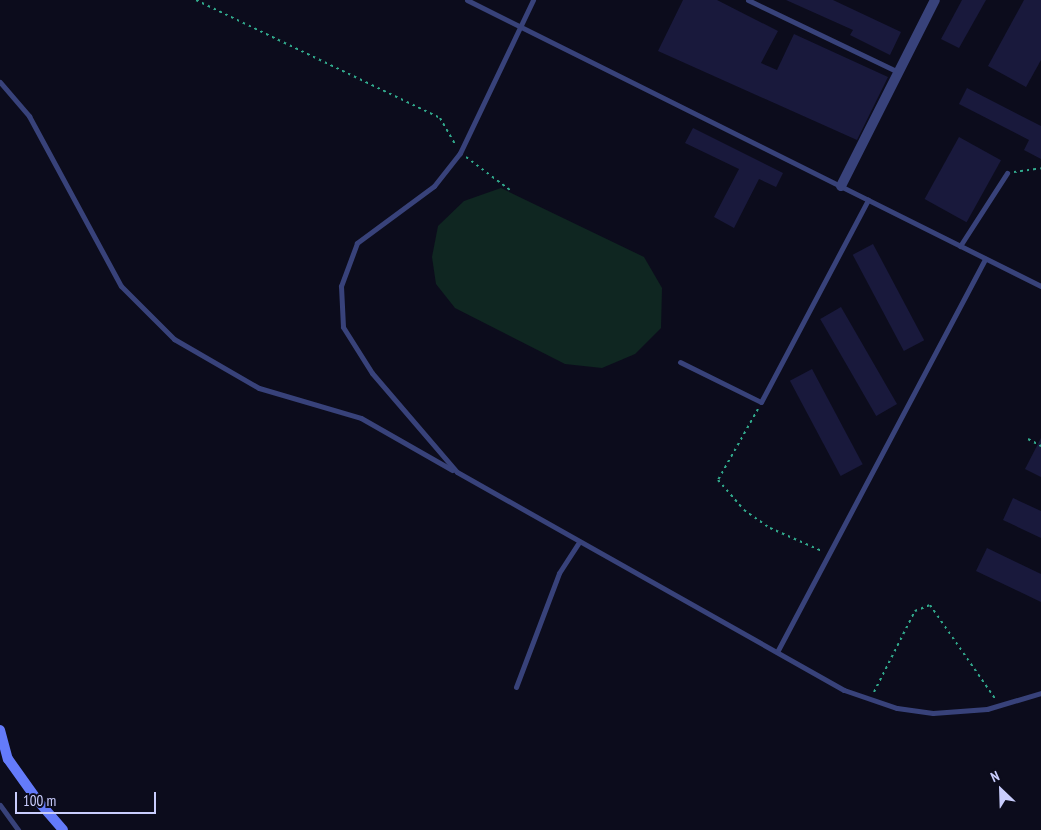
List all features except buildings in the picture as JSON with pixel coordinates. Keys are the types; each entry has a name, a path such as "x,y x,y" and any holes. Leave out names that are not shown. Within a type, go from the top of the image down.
{"street":[{"path":"841,186 935,0"},
{"path":"0,735 8,759 63,830"}],"lane":[{"path":"467,0 1041,286"},
{"path":"457,472 372,373 357,350 343,327 341,286 357,243 434,186 460,153 533,0"},
{"path":"748,0 899,72"},
{"path":"0,82 29,116 121,286 174,339 258,388 361,418 844,690 897,708 933,713 961,712 1000,706 1041,693"},
{"path":"960,246 1007,173"},
{"path":"680,362 761,402 868,200"},
{"path":"777,652 985,259"},
{"path":"516,687 559,573 579,542"},
{"path":"0,805 18,830"}],"path":[{"path":"196,0 440,118 460,153 510,190"},
{"path":"1007,173 1041,168"},
{"path":"761,402 718,480 744,510 770,528 829,554"},
{"path":"1028,440 1041,446"},
{"path":"870,699 915,611 930,605 1000,706"}],"green space":[{"path":"501,188 644,257 662,288 661,328 635,354 602,368 565,364 455,308 436,284 432,257 438,226 464,201"}]}
